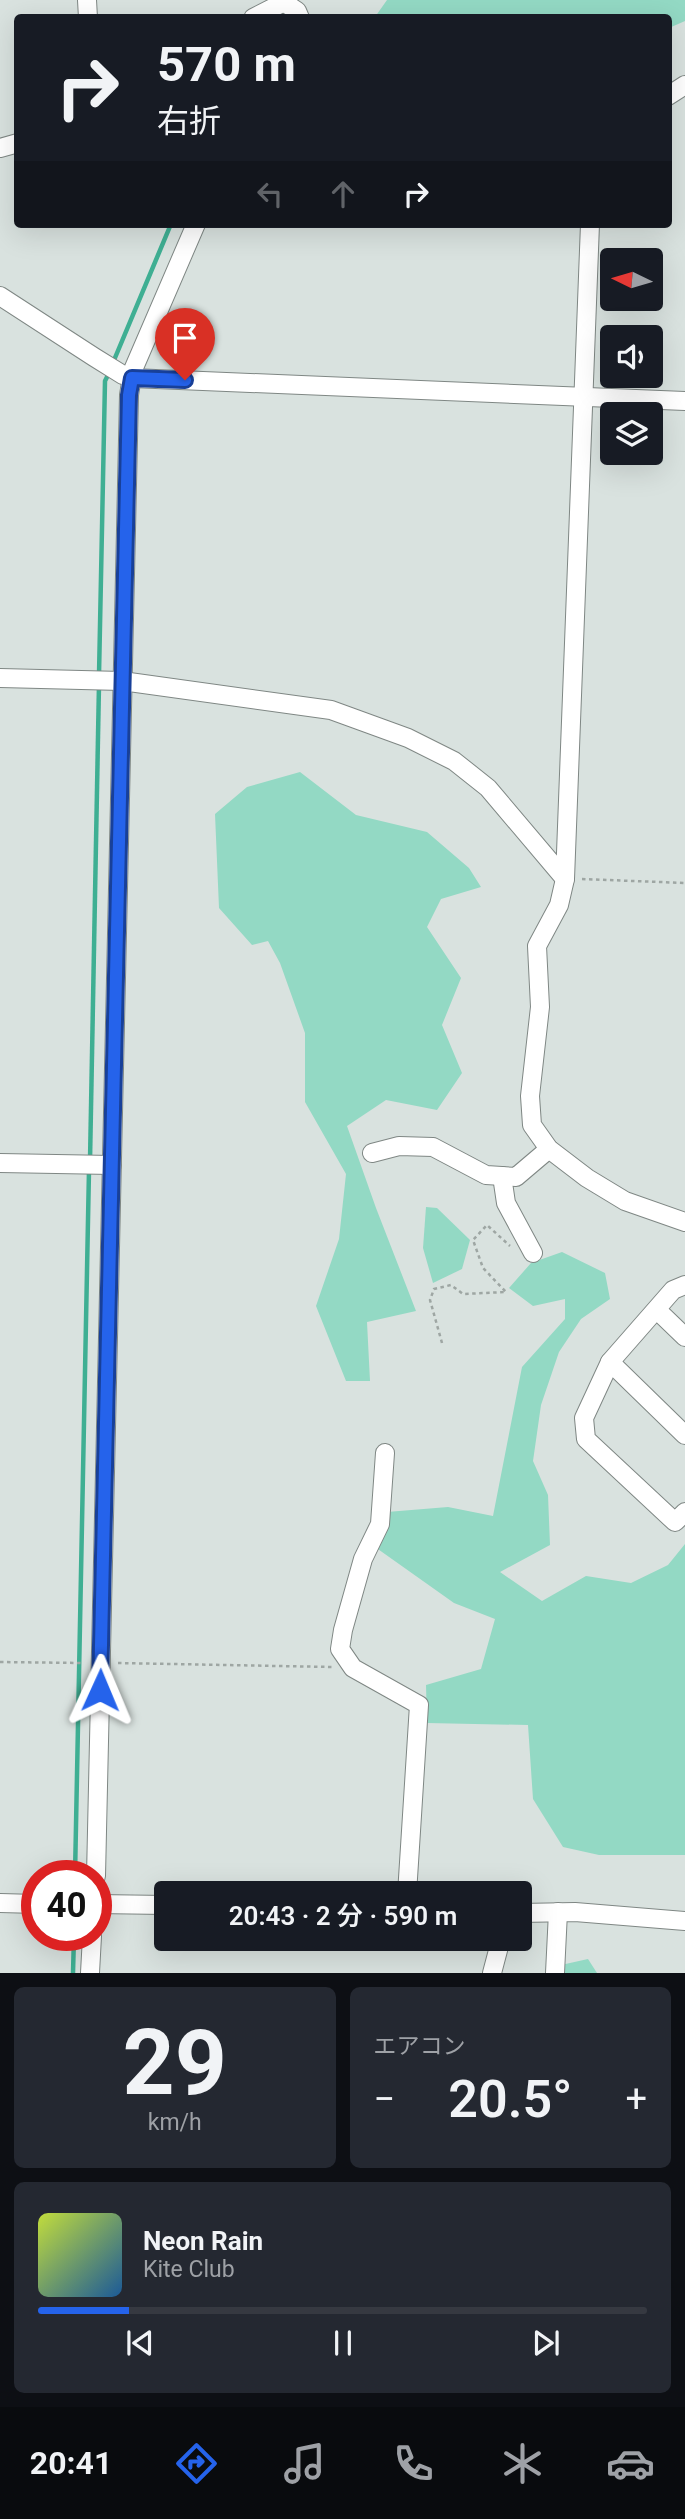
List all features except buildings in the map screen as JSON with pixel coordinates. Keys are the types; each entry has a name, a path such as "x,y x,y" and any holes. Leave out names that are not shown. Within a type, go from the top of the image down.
{"street":[{"path":"263,14 286,5"},
{"path":"96,1860 128,377 194,228"},
{"path":"590,228 565,879 559,905 537,946 540,1007 530,1096 532,1125 549,1149 587,1178 625,1201 685,1222"},
{"path":"1,301 128,377 685,401"},
{"path":"0,678 122,681 331,710 408,738 454,761 488,788 565,879"},
{"path":"372,1153 399,1146 433,1147 486,1175 516,1177 549,1149"},
{"path":"0,1163 112,1165"},
{"path":"502,1176 506,1203 533,1253"},
{"path":"685,1285 673,1290 610,1362 584,1418 586,1439 675,1522 685,1512"},
{"path":"657,1311 685,1337"},
{"path":"610,1362 685,1434"},
{"path":"385,1453 380,1524 363,1559 340,1649 353,1668 419,1704 408,1881"},
{"path":"0,1903 21,1903"},
{"path":"112,1904 154,1905"},
{"path":"555,1973 558,1912"},
{"path":"532,1913 685,1921"},
{"path":"90,1973 91,1951"},
{"path":"492,1973 498,1951"}],"path":[{"path":"565,879 685,883"},
{"path":"442,1343 430,1300 434,1289 451,1285 463,1294 506,1292 483,1268 473,1240 487,1225 512,1247"},
{"path":"0,1662 353,1668"}],"green space":[{"path":"387,0 685,0 685,21 672,27 672,14 377,14"},
{"path":"300,772 356,815 427,832 469,868 481,887 441,899 427,927 461,978 442,1025 462,1073 437,1110 386,1100 347,1126 416,1311 367,1322 370,1381 346,1381 316,1306 339,1239 346,1174 305,1102 305,1033 280,963 268,941 252,945 219,908 215,814 247,787"},
{"path":"426,1207 437,1208 470,1240 462,1269 433,1283 423,1248"},
{"path":"562,1252 605,1273 610,1299 581,1319 559,1352 541,1405 533,1461 548,1495 550,1545 500,1572 542,1601 586,1576 631,1583 668,1565 685,1544 685,1855 599,1855 563,1847 533,1799 528,1725 427,1723 426,1685 481,1669 495,1619 454,1603 375,1547 387,1512 448,1507 493,1516 522,1367 565,1319 565,1299 533,1306 509,1288 531,1263"},
{"path":"588,1959 597,1973 561,1973 561,1965"}],"waterway":[{"path":"112,365 169,228"},
{"path":"99,675 105,381 109,373"},
{"path":"90,1161 99,684"},
{"path":"75,1860 89,1170"},
{"path":"73,1973 74,1951"}],"route":[{"path":"100,1690 129,395 132,378 185,380"}]}
